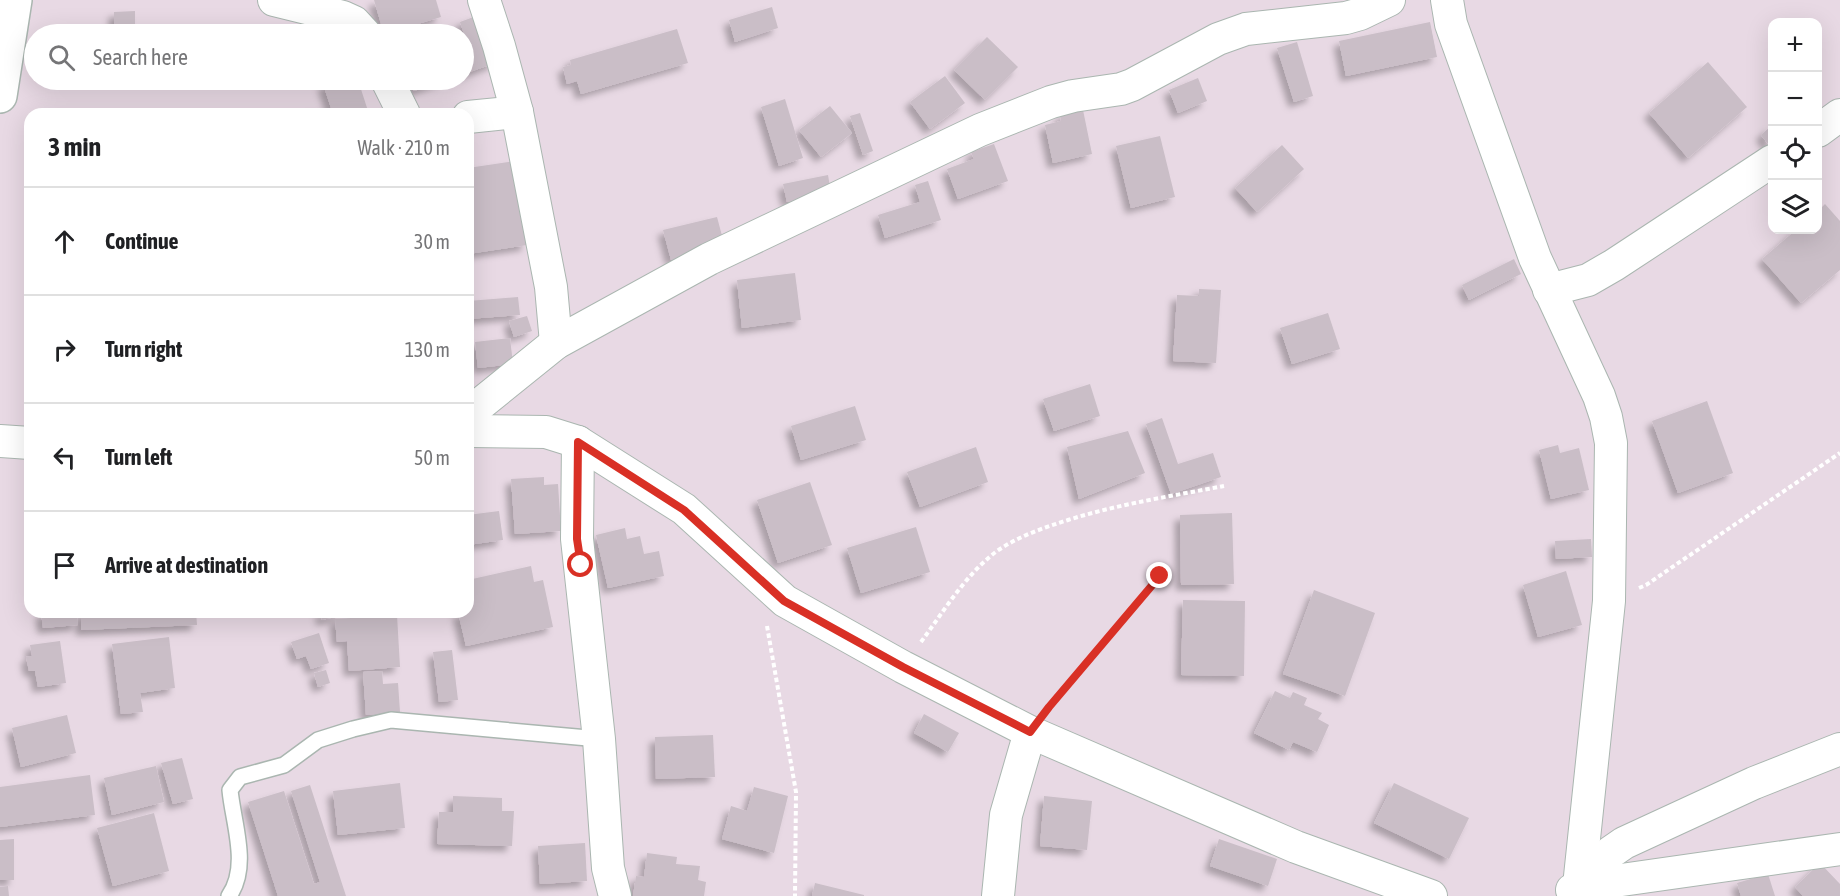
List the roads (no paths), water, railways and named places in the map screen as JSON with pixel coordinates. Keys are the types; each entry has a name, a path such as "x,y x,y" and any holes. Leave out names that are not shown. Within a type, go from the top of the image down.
{"main road":[{"path":"0,96 15,0"}],"street":[{"path":"274,0 343,17 356,24"},
{"path":"484,0 500,46 517,112 551,287 556,344"},
{"path":"474,409 556,344 709,260 980,130 1051,102 1132,85 1218,39 1246,29 1346,18 1389,0"},
{"path":"1447,0 1451,24 1466,68 1535,258 1599,396 1611,443 1609,601 1570,891"},
{"path":"392,90 401,108"},
{"path":"474,116 517,112"},
{"path":"1822,128 1840,115"},
{"path":"1549,290 1588,280 1768,164"},
{"path":"474,431 546,432 578,442 684,510 784,601 903,667 1030,732 1296,847 1431,896"},
{"path":"0,441 24,443"},
{"path":"578,442 577,539 599,739 608,868 615,896"},
{"path":"998,896 1006,815 1030,732"},
{"path":"1570,891 1611,852 1624,843 1754,783 1840,749"},
{"path":"1570,891 1840,849"}],"lane":[{"path":"229,896 237,885 238,855 238,836 231,811 230,790 240,777 284,765 318,740 391,720 599,739"}]}
